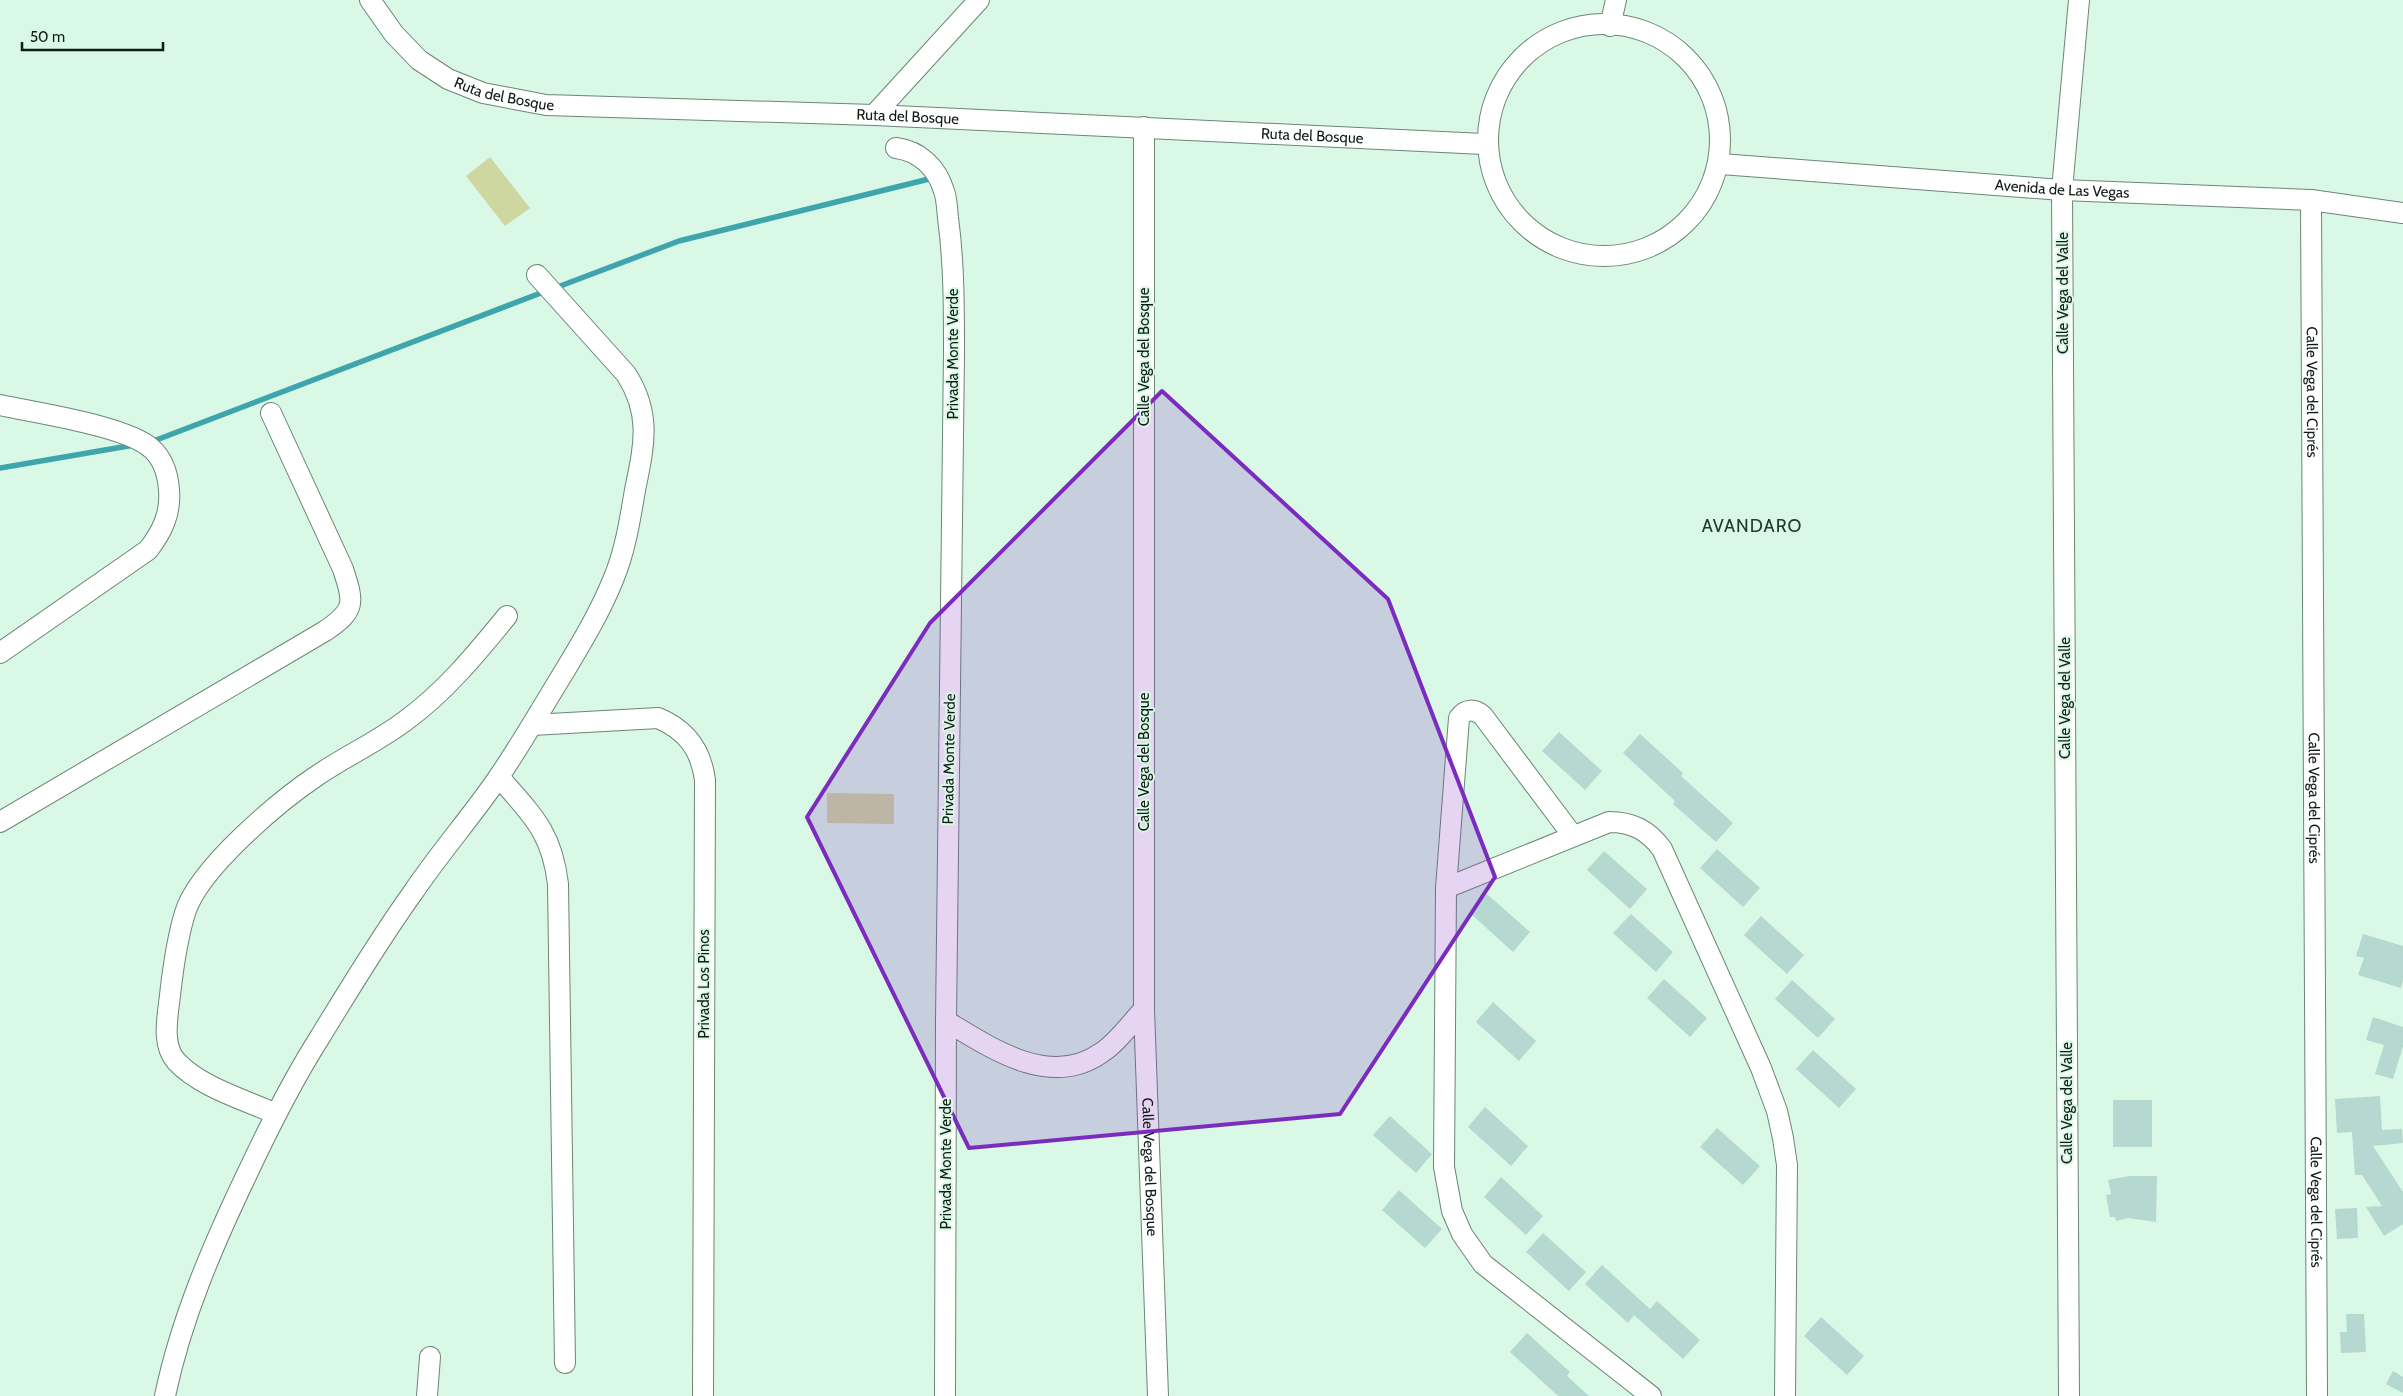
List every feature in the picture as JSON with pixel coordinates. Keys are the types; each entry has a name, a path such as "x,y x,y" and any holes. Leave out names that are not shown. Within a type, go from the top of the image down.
{"street":[{"name":"Ruta del Bosque","path":"370,0 394,34 420,60 448,79 484,93 511,100 581,106 874,115 1484,144"},
{"path":"874,115 980,0"},
{"path":"1610,26 1616,0"},
{"name":"Calle Vega del Valle","path":"2069,1396 2062,190 2079,0"},
{"path":"1610,26 1652,35 1680,51 1702,74 1717,102 1723,133 1721,164 1706,198 1681,226 1648,246 1611,254 1572,251 1537,236 1509,212 1491,180 1484,144 1494,96 1524,56 1569,32 1610,26"},
{"name":"Calle Vega del Bosque","path":"1144,127 1144,1009 1158,1396"},
{"name":"Privada Monte Verde","path":"896,148 907,150 922,157 936,173 944,192 951,235 954,352 946,1021 945,1396"},
{"name":"Avenida de Las Vegas","path":"1721,164 2062,190 2311,200 2403,213"},
{"name":"Calle Vega del Ciprés","path":"2311,200 2317,1396"},
{"path":"165,1396 183,1328 197,1288 230,1210 276,1114 319,1037 414,890 499,777 532,725 584,638 614,578 627,533 644,436 643,410 638,392 626,374 537,275"},
{"path":"0,405 115,430 136,438 152,449 161,460 168,478 170,500 166,522 159,536 148,550 0,653"},
{"path":"0,822 325,631 340,621 350,609 351,593 343,569 271,413"},
{"path":"276,1114 208,1083 191,1073 174,1060 168,1047 166,1025 173,970 185,912 193,895 209,873 232,848 316,776 403,723 441,692 473,658 507,616"},
{"path":"1573,836 1483,716 1477,711 1471,710 1462,714 1460,718 1446,888 1444,1166 1452,1211 1470,1248 1483,1264 1650,1396"},
{"name":"Privada Los Pinos","path":"532,725 658,718 669,722 687,736 700,756 705,780 703,1396"},
{"path":"499,777 541,825 552,850 558,884 565,1363"},
{"path":"1446,888 1609,822 1634,825 1655,839 1662,848 1761,1068 1776,1111 1787,1165 1785,1396"},
{"path":"946,1021 976,1039 1022,1061 1057,1068 1082,1064 1103,1053 1144,1009"},
{"path":"427,1396 430,1357"}],"highlighted area":[{"path":"1162,391 1388,599 1495,877 1340,1114 969,1148 807,817 930,623"}],"green space":[{"path":"490,157 530,208 505,226 466,176"},
{"path":"827,793 894,794 894,824 827,823"}],"building":[{"path":"1559,732 1602,771 1585,790 1542,751"},
{"path":"1640,734 1683,773 1681,776 1733,823 1716,842 1673,804 1675,801 1623,753"},
{"path":"1717,849 1760,888 1743,907 1700,868"},
{"path":"1604,851 1647,889 1630,909 1587,870"},
{"path":"1487,894 1530,932 1513,952 1470,913"},
{"path":"1631,914 1673,952 1656,972 1613,933"},
{"path":"1761,916 1804,955 1787,974 1744,935"},
{"path":"2363,934 2403,946 2403,980 2401,988 2358,975 2364,958 2356,956"},
{"path":"1664,979 1707,1018 1690,1037 1647,998"},
{"path":"1792,980 1835,1019 1818,1038 1775,999"},
{"path":"1493,1002 1536,1041 1519,1061 1476,1022"},
{"path":"2373,1017 2403,1027 2403,1046 2393,1079 2375,1074 2384,1045 2366,1040"},
{"path":"1813,1050 1856,1089 1839,1108 1796,1069"},
{"path":"2380,1096 2382,1130 2402,1129 2403,1143 2373,1146 2403,1192 2403,1224 2384,1236 2366,1207 2382,1206 2362,1175 2355,1175 2352,1132 2337,1133 2335,1099"},
{"path":"2113,1100 2152,1100 2152,1147 2113,1147"},
{"path":"1485,1107 1528,1146 1511,1166 1468,1127"},
{"path":"1390,1116 1432,1154 1416,1173 1373,1135"},
{"path":"1717,1128 1760,1166 1743,1185 1700,1147"},
{"path":"2129,1176 2157,1176 2156,1222 2128,1218 2116,1221 2115,1217 2110,1217 2106,1195 2111,1194 2108,1180"},
{"path":"1501,1177 1543,1216 1526,1235 1484,1197"},
{"path":"1399,1190 1442,1229 1425,1248 1382,1210"},
{"path":"2357,1208 2358,1238 2337,1239 2335,1209"},
{"path":"1543,1233 1586,1272 1569,1291 1526,1252"},
{"path":"1602,1265 1650,1309 1657,1301 1700,1340 1683,1359 1634,1315 1628,1323 1585,1284"},
{"path":"2346,1314 2364,1314 2366,1352 2341,1353 2340,1332 2347,1332"},
{"path":"1821,1317 1864,1356 1847,1375 1804,1336"},
{"path":"1527,1333 1570,1372 1567,1376 1589,1396 1558,1396 1510,1352"},
{"path":"2393,1371 2403,1377 2403,1393 2386,1384"}],"waterway":[{"path":"555,288 679,241 929,179"},
{"path":"151,442 546,291"},
{"path":"0,468 134,445"}],"district":[{"name":"AVANDARO","path":"1752,526"}]}
